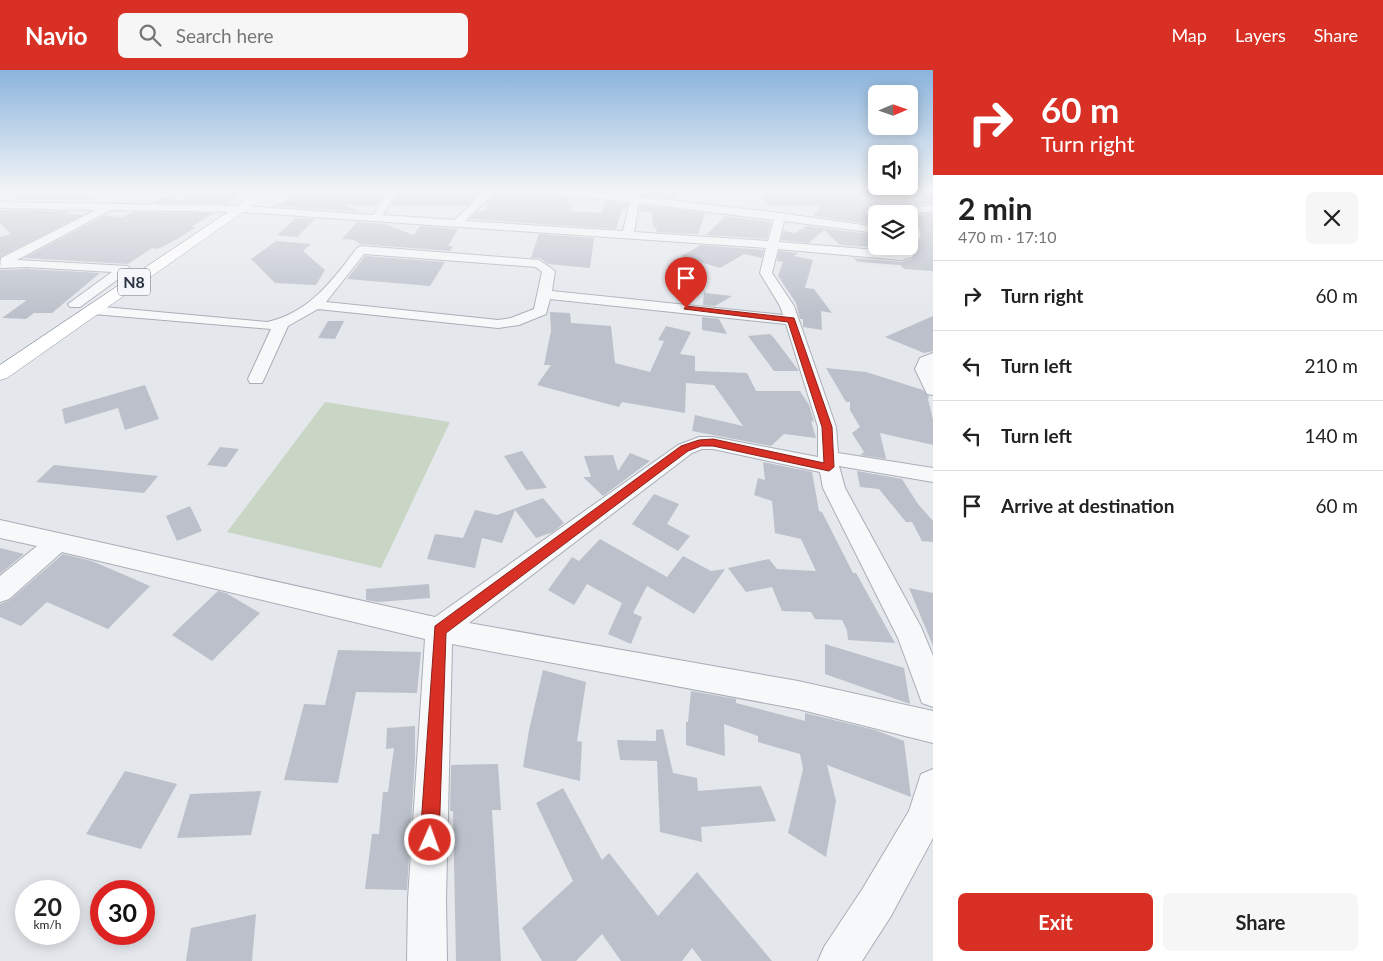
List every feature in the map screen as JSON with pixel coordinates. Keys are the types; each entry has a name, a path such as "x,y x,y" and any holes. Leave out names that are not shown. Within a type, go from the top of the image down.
{"highway":[{"name":"N8","path":"0,374 209,232"}],"street":[{"path":"62,232 0,264 27,263 124,269 75,304"},
{"path":"565,232 868,253"},
{"path":"628,236 629,232"},
{"path":"777,232 766,273 787,306 827,427 829,463 834,488 911,636 933,693"},
{"path":"93,310 267,326 281,325 300,316 315,305 337,284 361,250 538,264 549,271 541,311 514,322 498,324 315,305"},
{"path":"889,255 904,255"},
{"path":"545,294 791,320"},
{"path":"256,379 281,325"},
{"path":"933,358 926,361 923,369 933,390"},
{"path":"440,630 684,449 699,443 713,443 829,463 933,475"},
{"path":"0,529 60,541 440,630 798,695 933,727"},
{"path":"0,591 60,541"},
{"path":"427,961 427,900 440,630"},
{"path":"838,961 878,902 925,818 933,786"}],"green space":[{"path":"325,402 450,422 381,568 227,532"}],"building":[{"path":"9,232 50,232 0,257 0,237 11,234"},
{"path":"74,232 189,232 158,249 152,248 128,264 24,258"},
{"path":"281,232 302,232 297,237 277,235"},
{"path":"349,232 405,232 414,235 416,232 456,232 448,246 453,246 450,251 360,244 354,240 342,239"},
{"path":"656,232 699,232 698,234"},
{"path":"709,232 769,232 767,239 706,235"},
{"path":"783,232 822,232 809,243 781,240"},
{"path":"826,232 868,234 868,247 840,245"},
{"path":"922,232 933,232 933,271 904,269 900,265 858,262 853,258 901,262 912,259 914,255 918,255 918,246 923,236"},
{"path":"539,234 594,238 590,268 548,264 540,258 531,258"},
{"path":"276,241 311,244 303,251 325,270 316,285 275,283 251,259"},
{"path":"701,245 764,250 762,258 744,254 720,268 681,256"},
{"path":"779,251 798,253 794,256 813,260 805,288 814,289 832,313 821,311 822,330 803,327 803,319 800,319 796,303 778,276 783,262 777,261"},
{"path":"365,256 445,262 430,286 347,279"},
{"path":"27,269 100,273 52,313 34,313 26,319 2,318 27,300 0,300 0,270"},
{"path":"704,290 705,293 732,296 715,306 703,305"},
{"path":"550,312 570,313 571,323 611,326 615,363 650,372 664,341 658,340 666,326 691,332 680,354 695,356 695,371 747,373 756,391 800,391 809,405 816,438 784,434 771,446 692,431 695,415 743,426 714,385 686,383 685,413 622,402 619,407 537,385 551,365 544,365 551,331"},
{"path":"933,316 933,351 924,353 885,337"},
{"path":"702,317 719,319 727,334 702,330"},
{"path":"328,321 344,321 335,339 318,338"},
{"path":"770,334 799,371 774,371 748,336"},
{"path":"826,368 866,372 923,390 929,396 933,420 933,445 880,433 886,459 860,455 864,452 852,433 860,427 850,410 850,402 846,402"},
{"path":"145,385 159,419 125,430 118,408 65,424 62,409"},
{"path":"220,447 239,449 226,467 207,465"},
{"path":"522,451 547,488 526,490 504,456"},
{"path":"630,453 650,461 603,496 583,477 591,477 584,456 613,455 618,471"},
{"path":"763,462 812,472 819,511 822,512 853,573 856,573 895,643 848,640 847,630 842,620 815,619 811,612 782,611 772,587 746,592 728,568 769,559 777,569 816,571 801,539 775,533 772,501 754,495 758,478 765,480"},
{"path":"54,465 158,476 144,493 36,482"},
{"path":"857,471 902,479 918,504 933,521 933,542 922,541 912,522 906,522 879,489 860,487"},
{"path":"654,494 679,504 667,524 690,536 678,551 632,524"},
{"path":"543,498 564,523 553,532 536,538 515,510 502,543 482,538 475,568 427,559 435,534 463,538 475,510 497,515"},
{"path":"190,506 202,531 177,541 166,516"},
{"path":"600,539 667,577 683,556 711,571 725,569 694,614 647,586 633,613 642,617 631,644 608,634 622,603 587,584 574,605 548,590 572,557 579,561"},
{"path":"0,548 24,554 0,574"},
{"path":"63,554 92,561 150,586 108,629 47,602 21,626 0,617 0,604 10,600"},
{"path":"429,584 430,598 378,602 366,600 366,589"},
{"path":"909,588 933,593 933,646"},
{"path":"218,591 226,593 260,613 212,661 172,635"},
{"path":"825,644 904,668 910,704 825,674"},
{"path":"338,650 421,652 417,693 356,692 338,783 284,780 304,704 325,705"},
{"path":"543,670 586,682 577,741 582,742 580,781 523,767 529,730"},
{"path":"691,691 736,699 736,703 805,721 805,713 875,730 904,741 911,797 827,765 836,801 826,857 788,833 803,769 800,754 758,742 758,736 724,724 725,756 686,745 686,722 688,722"},
{"path":"415,726 415,760 407,890 365,889 372,834 379,834 383,792 388,792 394,748 386,749 387,728"},
{"path":"663,729 673,773 697,778 698,791 761,786 776,821 701,827 702,842 660,832 657,761 620,760 617,740 656,741 656,730"},
{"path":"498,764 501,810 492,810 501,961 456,961 453,811 450,811 451,765"},
{"path":"125,771 177,784 141,849 86,834"},
{"path":"563,788 602,860 609,853 658,916 697,872 772,961 702,961 692,948 682,961 621,961 602,934 576,961 542,961 522,928 573,881 536,803"},
{"path":"261,791 251,835 177,838 190,794"},
{"path":"256,914 252,961 186,961 191,928"}],"route":[{"path":"430,840 440,630 684,449 699,443 713,443 829,467 827,427 791,320 686,308"}]}
